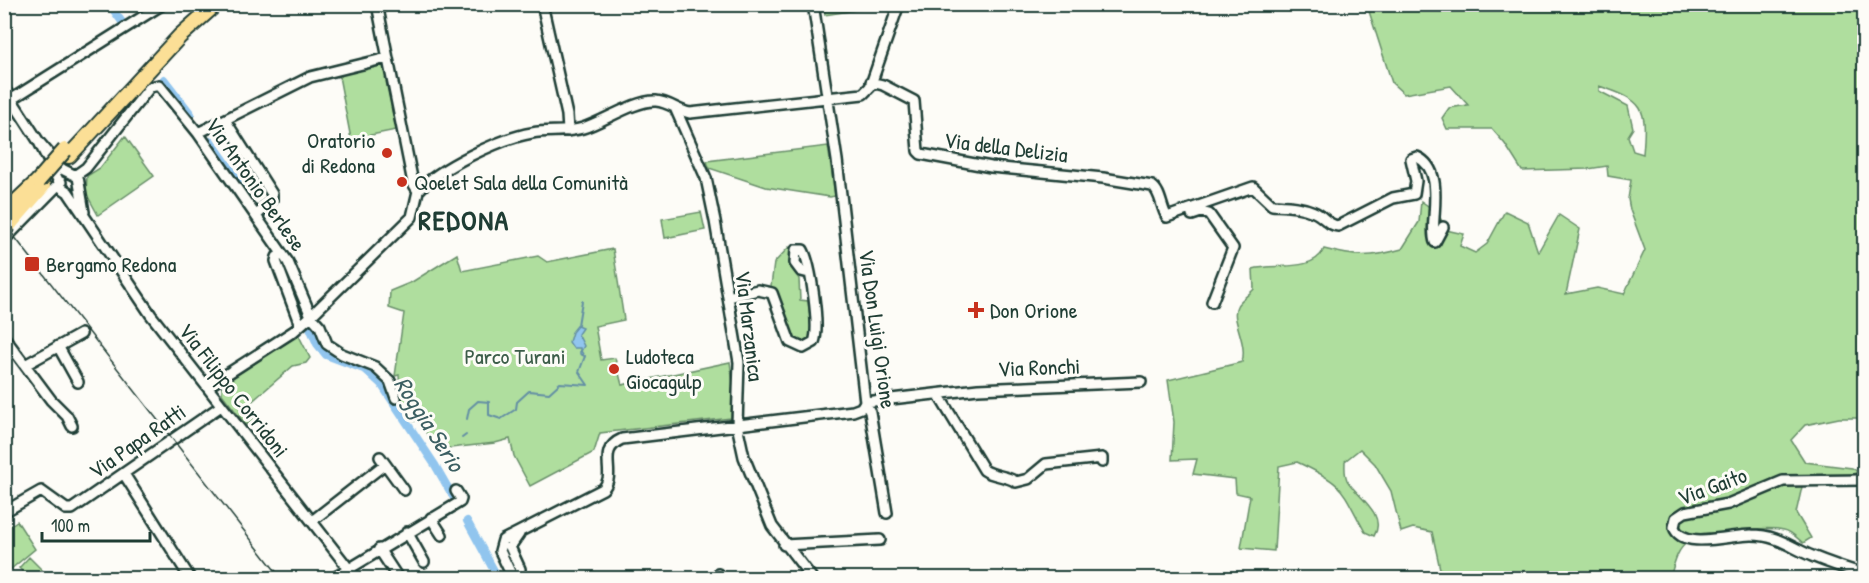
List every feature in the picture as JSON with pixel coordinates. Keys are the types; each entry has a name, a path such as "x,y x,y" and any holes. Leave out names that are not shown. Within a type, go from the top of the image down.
{"highway":[{"path":"6,221 44,186 67,153 205,4"},
{"path":"67,153 180,36 216,4"}],"street":[{"path":"12,99 163,4"},
{"path":"377,4 413,183 418,191"},
{"path":"542,4 567,114 567,131"},
{"name":"Via Don Luigi Orione","path":"813,4 835,149 865,402 870,412 871,429 887,513"},
{"path":"207,387 311,316 412,217 418,191 440,175 492,146 531,133 582,128 648,102 666,103 676,110 690,113 863,94 871,82 899,4"},
{"path":"198,133 310,77 387,58"},
{"name":"Via della Delizia","path":"871,82 883,85 915,101 918,152 921,154 991,167 1103,178 1152,186 1158,191 1162,211 1167,217"},
{"name":"Via Antonio Berlese","path":"73,174 86,168 150,87 156,84 198,133 292,270 311,316 320,326 327,344 333,350 375,367 390,381 396,398"},
{"name":"Via Filippo Corridoni","path":"4,88 39,142 62,169 79,179 86,220"},
{"name":"Via Marzanica","path":"676,110 706,178 740,372 737,424 744,457 754,487 772,526 784,545 812,579"},
{"path":"225,120 272,194 272,200 256,216"},
{"name":"Via Filippo Corridoni","path":"39,142 45,159 144,306 356,579"},
{"path":"1167,217 1252,187 1272,205 1316,212 1332,225 1338,226 1392,198 1413,194 1417,189 1411,160 1414,157 1422,160 1431,175 1436,203 1435,242 1443,227"},
{"path":"63,187 65,175 73,174"},
{"path":"4,240 44,186 63,187 75,191 79,187"},
{"path":"1167,217 1174,221 1201,212 1207,213 1229,240 1233,251 1212,302"},
{"path":"282,255 277,257 276,261 301,324"},
{"path":"728,297 758,290 772,293 782,328 790,342 803,348 814,342 816,336 809,273"},
{"path":"25,365 81,334"},
{"path":"4,337 51,400 67,416 72,426"},
{"path":"58,346 78,382"},
{"name":"Via Ronchi","path":"865,402 978,389 1142,382"},
{"path":"938,394 984,470 990,474 1007,476 1016,482 1028,479 1046,464 1102,458 1102,462"},
{"path":"510,579 500,547 503,540 603,489 609,478 608,454 614,443 622,439 853,411 861,408 865,402"},
{"name":"Via Papa Ratti","path":"4,512 41,491 66,509 74,508 222,406"},
{"path":"853,411 868,419 871,429"},
{"path":"312,521 382,460 404,490"},
{"path":"124,474 190,579"},
{"name":"Via Gaito","path":"1864,480 1783,481 1728,504 1685,512 1676,518 1674,527 1681,536 1703,540 1748,535 1770,536 1813,557 1864,574"},
{"path":"334,579 407,532 460,502 461,499 456,491"},
{"path":"431,518 442,535"},
{"path":"407,532 424,562"},
{"path":"518,579 520,569 510,548 511,542 521,532"},
{"path":"784,545 880,540"},
{"path":"380,549 398,579"}],"green space":[{"path":"895,4 825,15 824,5"},
{"path":"1367,5 1864,5 1864,418 1839,418 1805,425 1791,440 1805,462 1852,468 1858,472 1845,476 1817,475 1804,478 1796,513 1811,538 1803,543 1787,531 1764,529 1695,538 1681,549 1670,578 1442,578 1432,532 1413,528 1401,532 1391,491 1375,464 1360,449 1345,461 1345,475 1351,486 1374,513 1377,528 1374,536 1365,532 1345,496 1333,482 1297,462 1279,466 1274,551 1241,548 1250,496 1236,493 1235,479 1193,474 1197,459 1172,460 1174,422 1168,380 1242,362 1243,347 1235,311 1238,304 1254,289 1253,269 1302,264 1319,257 1324,249 1363,255 1402,249 1419,222 1421,201 1438,213 1446,230 1464,234 1460,246 1475,253 1487,244 1505,211 1528,222 1538,252 1559,215 1580,229 1566,294 1597,288 1624,294 1645,250 1630,210 1628,199 1631,180 1608,176 1607,166 1588,169 1522,171 1505,144 1492,129 1447,129 1442,118 1449,108 1468,105 1451,86 1404,94 1392,83","holes":["1599,86 1626,96 1640,108 1644,126 1643,154 1633,151 1628,136 1633,128 1628,106 1599,91"]},
{"path":"383,62 396,130 351,139 338,71"},
{"path":"125,136 154,176 98,215 86,193 87,176 100,168"},
{"path":"828,146 835,196 830,197 766,187 709,168 707,161"},
{"path":"701,212 705,230 665,238 662,219"},
{"path":"789,247 792,249 794,271 799,279 800,300 808,301 812,337 801,344 791,339 778,292 771,286 774,263"},
{"name":"Parco Turani","path":"613,249 624,320 595,326 601,360 615,358 622,385 730,362 733,383 731,418 600,433 594,452 530,486 514,456 510,439 495,443 441,449 436,447 418,421 412,421 401,402 399,375 395,376 404,313 389,308 390,291 412,282 457,254 462,271 538,256 547,262"},
{"path":"298,334 310,358 306,363 293,366 249,404 258,416 246,425 222,394 222,385"},
{"path":"17,521 35,549 5,574 5,529"},
{"path":"29,557 49,577 29,578 19,568"}],"water":[{"path":"577,326 582,328 578,334 584,346 581,351 584,356 580,354 580,348 573,348 569,342"}],"waterway":[{"name":"Roggia Serio","path":"109,4 122,22"},
{"name":"Roggia Serio","path":"164,79 191,114"},
{"name":"Roggia Serio","path":"211,141 246,191"},
{"name":"Roggia Serio","path":"283,265 317,344 326,355 366,370 381,384 435,465 455,500"},
{"path":"578,325 582,301"},
{"path":"467,419 469,409 478,401 489,402 489,415 501,419 516,409 517,402 529,391 549,393 560,383 588,385 579,372 585,356"},
{"path":"462,438 466,435"},
{"name":"Roggia Serio","path":"467,521 498,578"}],"tram line":[{"path":"10,231 281,578"}],"place":[{"name":"Oratorio di Redona","path":"387,153"},
{"name":"Qoelet Sala della Comunità","path":"402,182"},
{"name":"Bergamo Redona","path":"32,264"},
{"name":"Don Orione","path":"976,310"},
{"name":"Ludoteca Giocagulp","path":"614,369"}],"district":[{"name":"REDONA","path":"464,220"}]}
